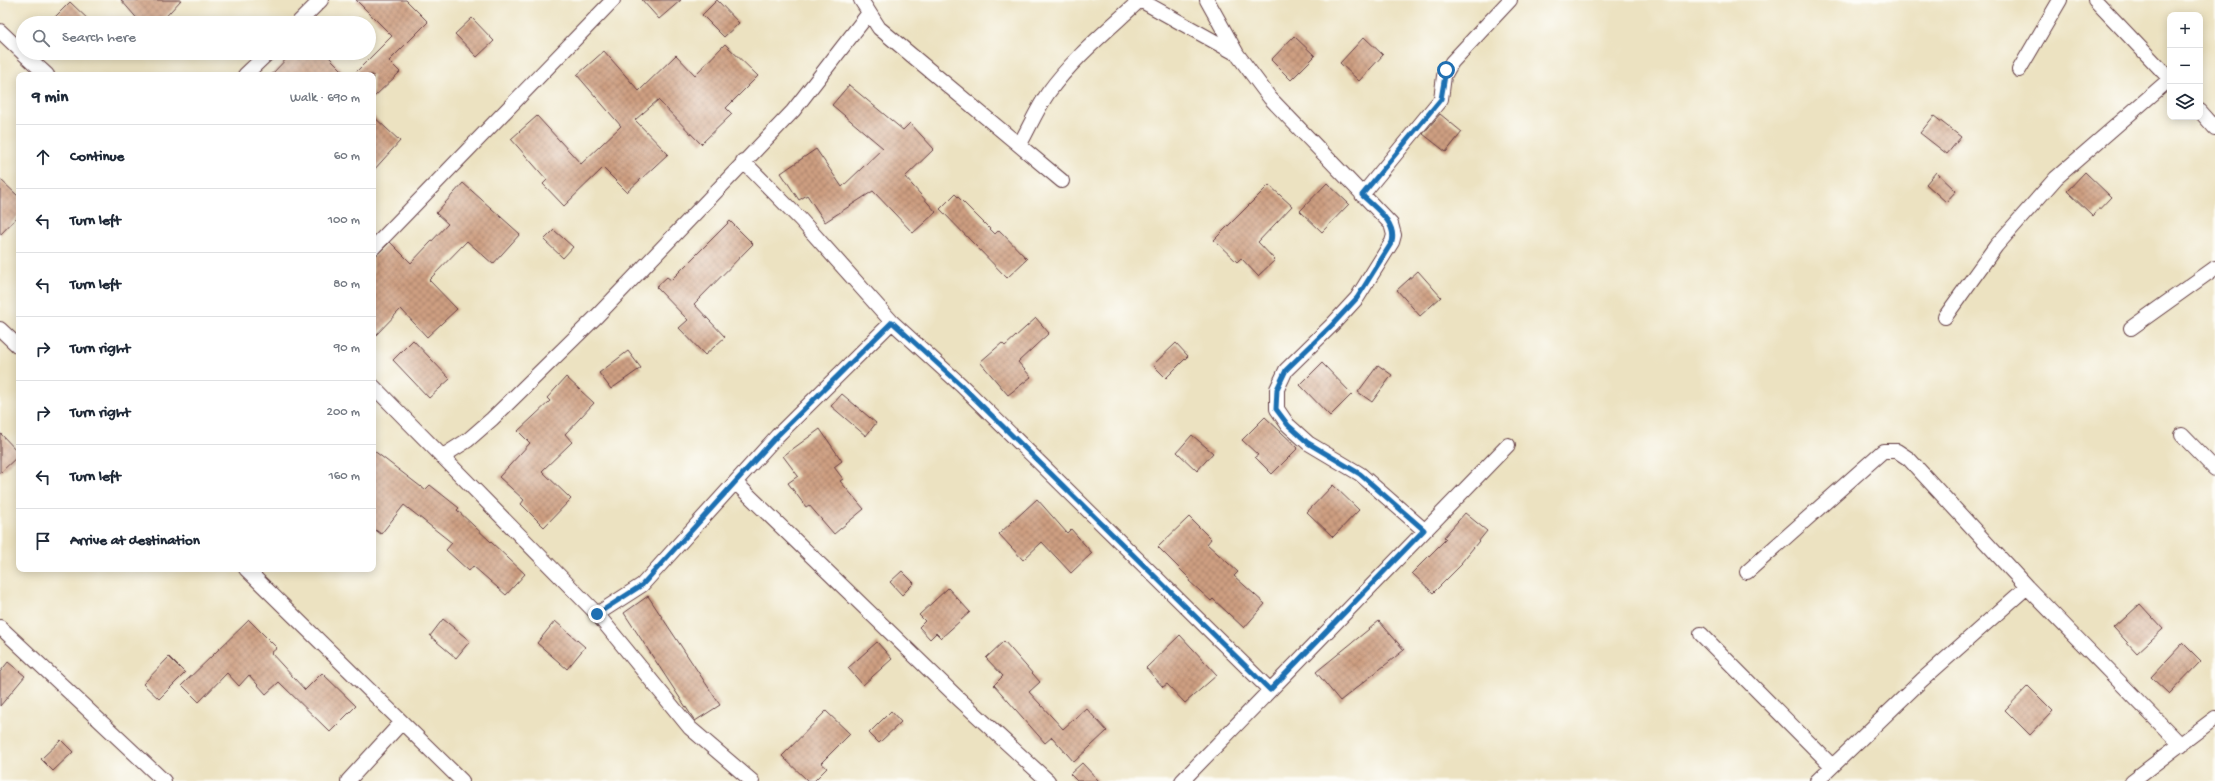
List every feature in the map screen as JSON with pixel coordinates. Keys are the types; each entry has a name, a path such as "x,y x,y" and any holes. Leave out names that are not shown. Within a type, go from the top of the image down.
{"street":[{"path":"305,16 321,0"},
{"path":"376,245 613,0"},
{"path":"861,0 879,28 1062,180"},
{"path":"1020,144 1047,95 1058,79 1140,0 1237,54"},
{"path":"1207,0 1237,54 1270,98 1391,224 1394,235 1392,242 1357,298 1286,370 1277,389 1276,409 1288,425 1308,443 1360,474 1424,530"},
{"path":"1362,195 1437,105 1441,99 1446,70 1452,62 1510,0"},
{"path":"2019,70 2060,0"},
{"path":"2095,0 2167,76"},
{"path":"442,456 473,435 552,362 743,161 793,111 869,13"},
{"path":"0,32 16,47"},
{"path":"31,60 44,72"},
{"path":"248,72 261,60"},
{"path":"1945,317 1996,246 2056,178 2167,82"},
{"path":"2203,114 2215,128"},
{"path":"743,161 811,231 892,322 961,385 1270,690"},
{"path":"2131,328 2215,268"},
{"path":"597,614 642,585 782,431 892,322"},
{"path":"0,329 16,344"},
{"path":"376,389 597,614 690,728 752,781"},
{"path":"2182,435 2215,469"},
{"path":"1182,781 1508,445"},
{"path":"1747,572 1883,451 1897,451 1909,459 2028,587 2181,745"},
{"path":"736,483 958,698 1048,781"},
{"path":"249,572 401,723 462,781"},
{"path":"1817,781 1922,680 2028,587"},
{"path":"0,627 164,781"},
{"path":"1701,634 1832,766"},
{"path":"2132,781 2215,718"},
{"path":"348,781 401,723"}],"building":[{"path":"121,0 181,0 166,16 135,16"},
{"path":"356,0 406,0 428,22 389,61 400,72 376,95 376,72 356,72 368,60 376,60 376,52 392,36 376,20 376,16 372,16"},
{"path":"642,0 681,0 659,19"},
{"path":"717,0 739,23 724,37 702,15"},
{"path":"70,2 85,16 56,16"},
{"path":"472,18 494,41 477,57 455,34"},
{"path":"1294,36 1315,56 1291,80 1271,60"},
{"path":"1364,37 1383,55 1359,81 1340,63"},
{"path":"725,44 758,76 726,108 732,114 701,144 658,100 635,120 668,154 627,192 603,168 564,206 543,184 547,180 511,139 537,116 581,164 621,126 577,75 604,51 639,91 676,55 695,75"},
{"path":"285,60 332,60 344,72 274,72"},
{"path":"849,85 903,130 910,123 934,149 905,177 936,212 913,233 873,191 825,222 807,195 799,200 781,173 816,149 842,187 883,148 832,105"},
{"path":"1440,114 1462,132 1446,152 1423,134"},
{"path":"1934,116 1961,137 1947,154 1920,133"},
{"path":"376,119 400,141 376,168"},
{"path":"1936,172 1956,191 1946,202 1926,184"},
{"path":"2085,172 2111,197 2093,216 2067,191"},
{"path":"0,179 16,194 16,218 0,235"},
{"path":"463,183 520,234 493,264 467,241 429,280 457,309 427,337 401,309 376,335 376,255 390,242 411,263 448,224 436,213"},
{"path":"1327,183 1349,204 1322,232 1300,211"},
{"path":"1269,185 1292,206 1258,242 1275,260 1258,276 1241,258 1237,262 1214,240"},
{"path":"955,194 995,234 999,230 1027,259 1007,278 940,209"},
{"path":"730,221 753,244 694,304 725,337 705,355 679,328 688,320 656,287 667,277 671,280"},
{"path":"554,230 573,247 563,258 544,240"},
{"path":"1418,271 1441,297 1420,316 1397,290"},
{"path":"1036,318 1049,333 1018,362 1031,377 1008,395 980,362 1002,343 1005,346"},
{"path":"413,340 450,379 429,398 393,360"},
{"path":"1176,343 1188,356 1166,378 1153,365"},
{"path":"628,351 641,368 611,389 599,373"},
{"path":"1322,363 1352,394 1330,416 1300,385"},
{"path":"1378,365 1392,375 1372,402 1358,392"},
{"path":"566,377 594,403 565,434 572,442 542,471 571,499 544,527 521,504 524,500 499,477 530,443 518,431 550,401 547,398"},
{"path":"842,394 876,423 866,436 831,406"},
{"path":"1265,417 1298,448 1272,474 1255,457 1258,455 1242,440"},
{"path":"820,429 842,461 834,467 843,479 840,481 864,509 834,534 809,505 806,507 788,483 798,476 783,456"},
{"path":"0,433 16,450 16,458 0,473"},
{"path":"1192,435 1213,453 1197,471 1177,452"},
{"path":"376,452 425,490 430,485 459,508 457,510 525,574 506,595 473,566 469,571 446,550 452,543 404,505 381,534 376,530"},
{"path":"1333,485 1359,510 1333,537 1307,512"},
{"path":"1037,499 1067,533 1071,529 1092,553 1071,573 1042,542 1023,560 999,534"},
{"path":"1465,513 1487,531 1461,563 1462,564 1433,593 1412,573 1446,539 1444,537"},
{"path":"1189,517 1211,539 1207,544 1238,572 1234,576 1265,604 1244,628 1213,599 1211,601 1189,581 1190,579 1158,547"},
{"path":"902,571 914,583 902,595 890,582"},
{"path":"948,588 970,612 941,638 936,633 930,639 919,627 925,621 919,615"},
{"path":"648,596 720,705 695,721 624,613"},
{"path":"2140,604 2163,629 2137,653 2114,628"},
{"path":"443,619 470,641 456,658 430,636"},
{"path":"249,620 277,648 271,653 305,690 322,673 356,706 330,732 279,682 266,694 249,675 239,686 227,673 199,702 182,685"},
{"path":"555,621 585,647 567,669 537,643"},
{"path":"1379,621 1404,650 1340,701 1316,672"},
{"path":"1180,635 1217,675 1185,703 1167,684 1163,687 1146,668"},
{"path":"1004,641 1040,682 1029,692 1063,729 1086,708 1107,731 1074,762 1052,737 1045,743 994,685 1003,676 986,658"},
{"path":"877,642 892,659 863,685 848,668"},
{"path":"2183,643 2201,661 2169,694 2151,677"},
{"path":"169,657 185,673 159,699 143,684"},
{"path":"8,662 25,676 0,706 0,672"},
{"path":"2028,686 2053,711 2030,735 2005,710"},
{"path":"826,711 850,734 821,763 827,768 814,781 808,781 782,756"},
{"path":"891,711 901,722 879,743 869,733"},
{"path":"61,740 73,752 53,771 41,759"},
{"path":"1082,763 1099,781 1077,781 1070,774"}],"route":[{"path":"597,614 615,600 631,593 642,585 777,436 892,322 961,385 1270,690 1424,530 1360,474 1308,443 1288,425 1276,409 1277,389 1286,370 1345,312 1357,298 1392,242 1394,235 1391,224 1362,195 1433,111 1441,99 1446,70"}]}
